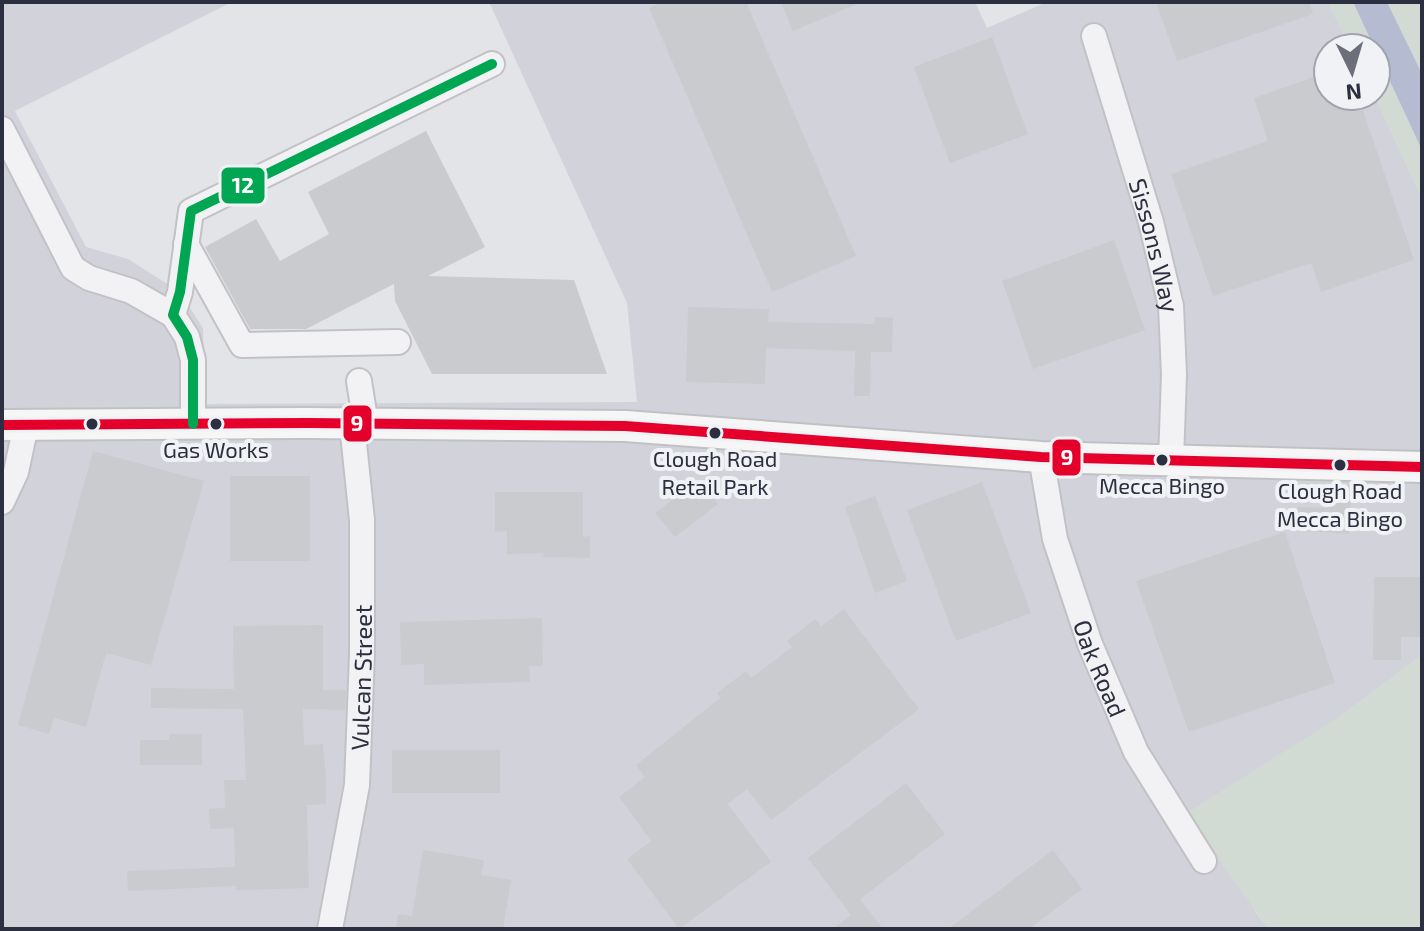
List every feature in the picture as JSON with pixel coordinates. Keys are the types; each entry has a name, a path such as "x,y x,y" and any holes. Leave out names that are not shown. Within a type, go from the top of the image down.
{"main road":[{"path":"14,425 625,426 1041,457 1422,467"}],"street":[{"name":"Sissons Way","path":"1094,36 1151,222 1171,306 1174,374 1171,461"},
{"path":"173,315 180,292 191,211 492,64"},
{"path":"2,129 73,268 89,278 131,291 173,315 187,337 193,360 193,424"},
{"path":"2,177 27,180"},
{"path":"186,244 242,345 398,342"},
{"name":"Vulcan Street","path":"330,929 357,785 362,654 359,381"},
{"path":"2,502 16,472 14,425"},
{"name":"Oak Road","path":"1041,457 1055,539 1090,644 1136,752 1204,861"}],"shaded area":[{"path":"2,2 232,2 15,111 86,247 128,259 180,292 203,328 205,404 637,402 627,303 489,2 975,2 987,28 1047,2 1328,2 1343,32 1312,32 1312,112 1382,112 1422,199 1422,655 1339,717 1255,911 1269,929 2,929"},
{"path":"1328,2 1353,2 1367,32 1343,32"},
{"path":"1387,2 1422,2 1422,74"},
{"path":"1392,85 1422,150 1422,199 1382,112 1392,112"},
{"path":"1422,655 1422,929 1269,929 1185,814 1339,717"}],"water":[{"path":"1353,2 1387,2 1422,74 1422,150 1392,86 1392,32 1367,32"}],"building":[{"path":"662,2 746,2 856,256 772,292 649,8"},
{"path":"781,2 862,2 793,31"},
{"path":"1156,2 1309,2 1313,14 1177,61"},
{"path":"992,37 1028,134 950,163 914,67"},
{"path":"1312,78 1312,112 1363,112 1414,260 1321,292 1311,263 1213,296 1171,174 1268,141 1254,98"},
{"path":"426,131 485,247 428,276 574,280 607,374 432,374 395,301 394,284 306,329 250,329 205,247 256,219 280,261 329,234 308,192"},
{"path":"1114,240 1145,330 1033,369 1002,281"},
{"path":"688,307 769,309 768,322 874,324 875,317 893,318 892,352 871,352 870,396 854,396 855,351 766,348 765,384 686,382"},
{"path":"93,451 204,481 151,665 106,653 86,727 54,718 49,734 18,725"},
{"path":"230,476 310,476 310,561 230,561"},
{"path":"698,480 718,504 675,537 655,513"},
{"path":"982,482 1031,613 956,641 907,510"},
{"path":"1328,485 1351,485 1349,534 1295,530 1290,512 1297,512 1298,507 1327,508"},
{"path":"495,492 583,492 583,537 590,536 590,558 543,557 544,553 507,554 507,531 495,532"},
{"path":"875,496 907,581 875,593 845,507"},
{"name":"Mecca Bingo","path":"1285,532 1335,683 1189,732 1136,581"},
{"path":"1374,577 1422,577 1422,637 1401,637 1401,660 1373,660"},
{"path":"844,609 919,709 771,820 747,789 728,804 771,862 679,929 627,859 651,841 619,797 645,777 636,765 720,698 717,693 746,671 751,678 792,647 787,641 815,619 821,626"},
{"path":"542,618 543,666 529,666 530,682 424,685 424,664 401,665 400,622"},
{"path":"323,625 323,690 346,690 345,710 303,709 304,745 323,744 326,777 326,804 307,805 309,888 236,890 236,886 128,891 127,871 235,867 234,828 210,829 209,809 225,808 224,780 246,780 243,709 151,708 151,688 234,689 233,626"},
{"path":"169,734 202,734 202,765 140,765 140,740 169,740"},
{"path":"392,750 500,750 500,793 392,793"},
{"path":"906,783 945,834 860,899 883,929 833,929 851,915 808,858"},
{"path":"423,850 484,860 481,875 511,880 503,929 396,929 398,914 412,916"},
{"path":"1053,850 1082,889 1029,929 948,929"}],"transit line":[{"name":"12","path":"193,424 193,360 187,337 173,315 180,292 191,211 492,64"},
{"name":"9","path":"2,425 308,423 625,426 1041,457 1422,467"}],"place":[{"name":"Gas Works","path":"216,424"},
{"name":"Clough Road Retail Park","path":"715,433"},
{"name":"Mecca Bingo","path":"1162,460"},
{"name":"Clough Road Mecca Bingo","path":"1340,465"}]}
